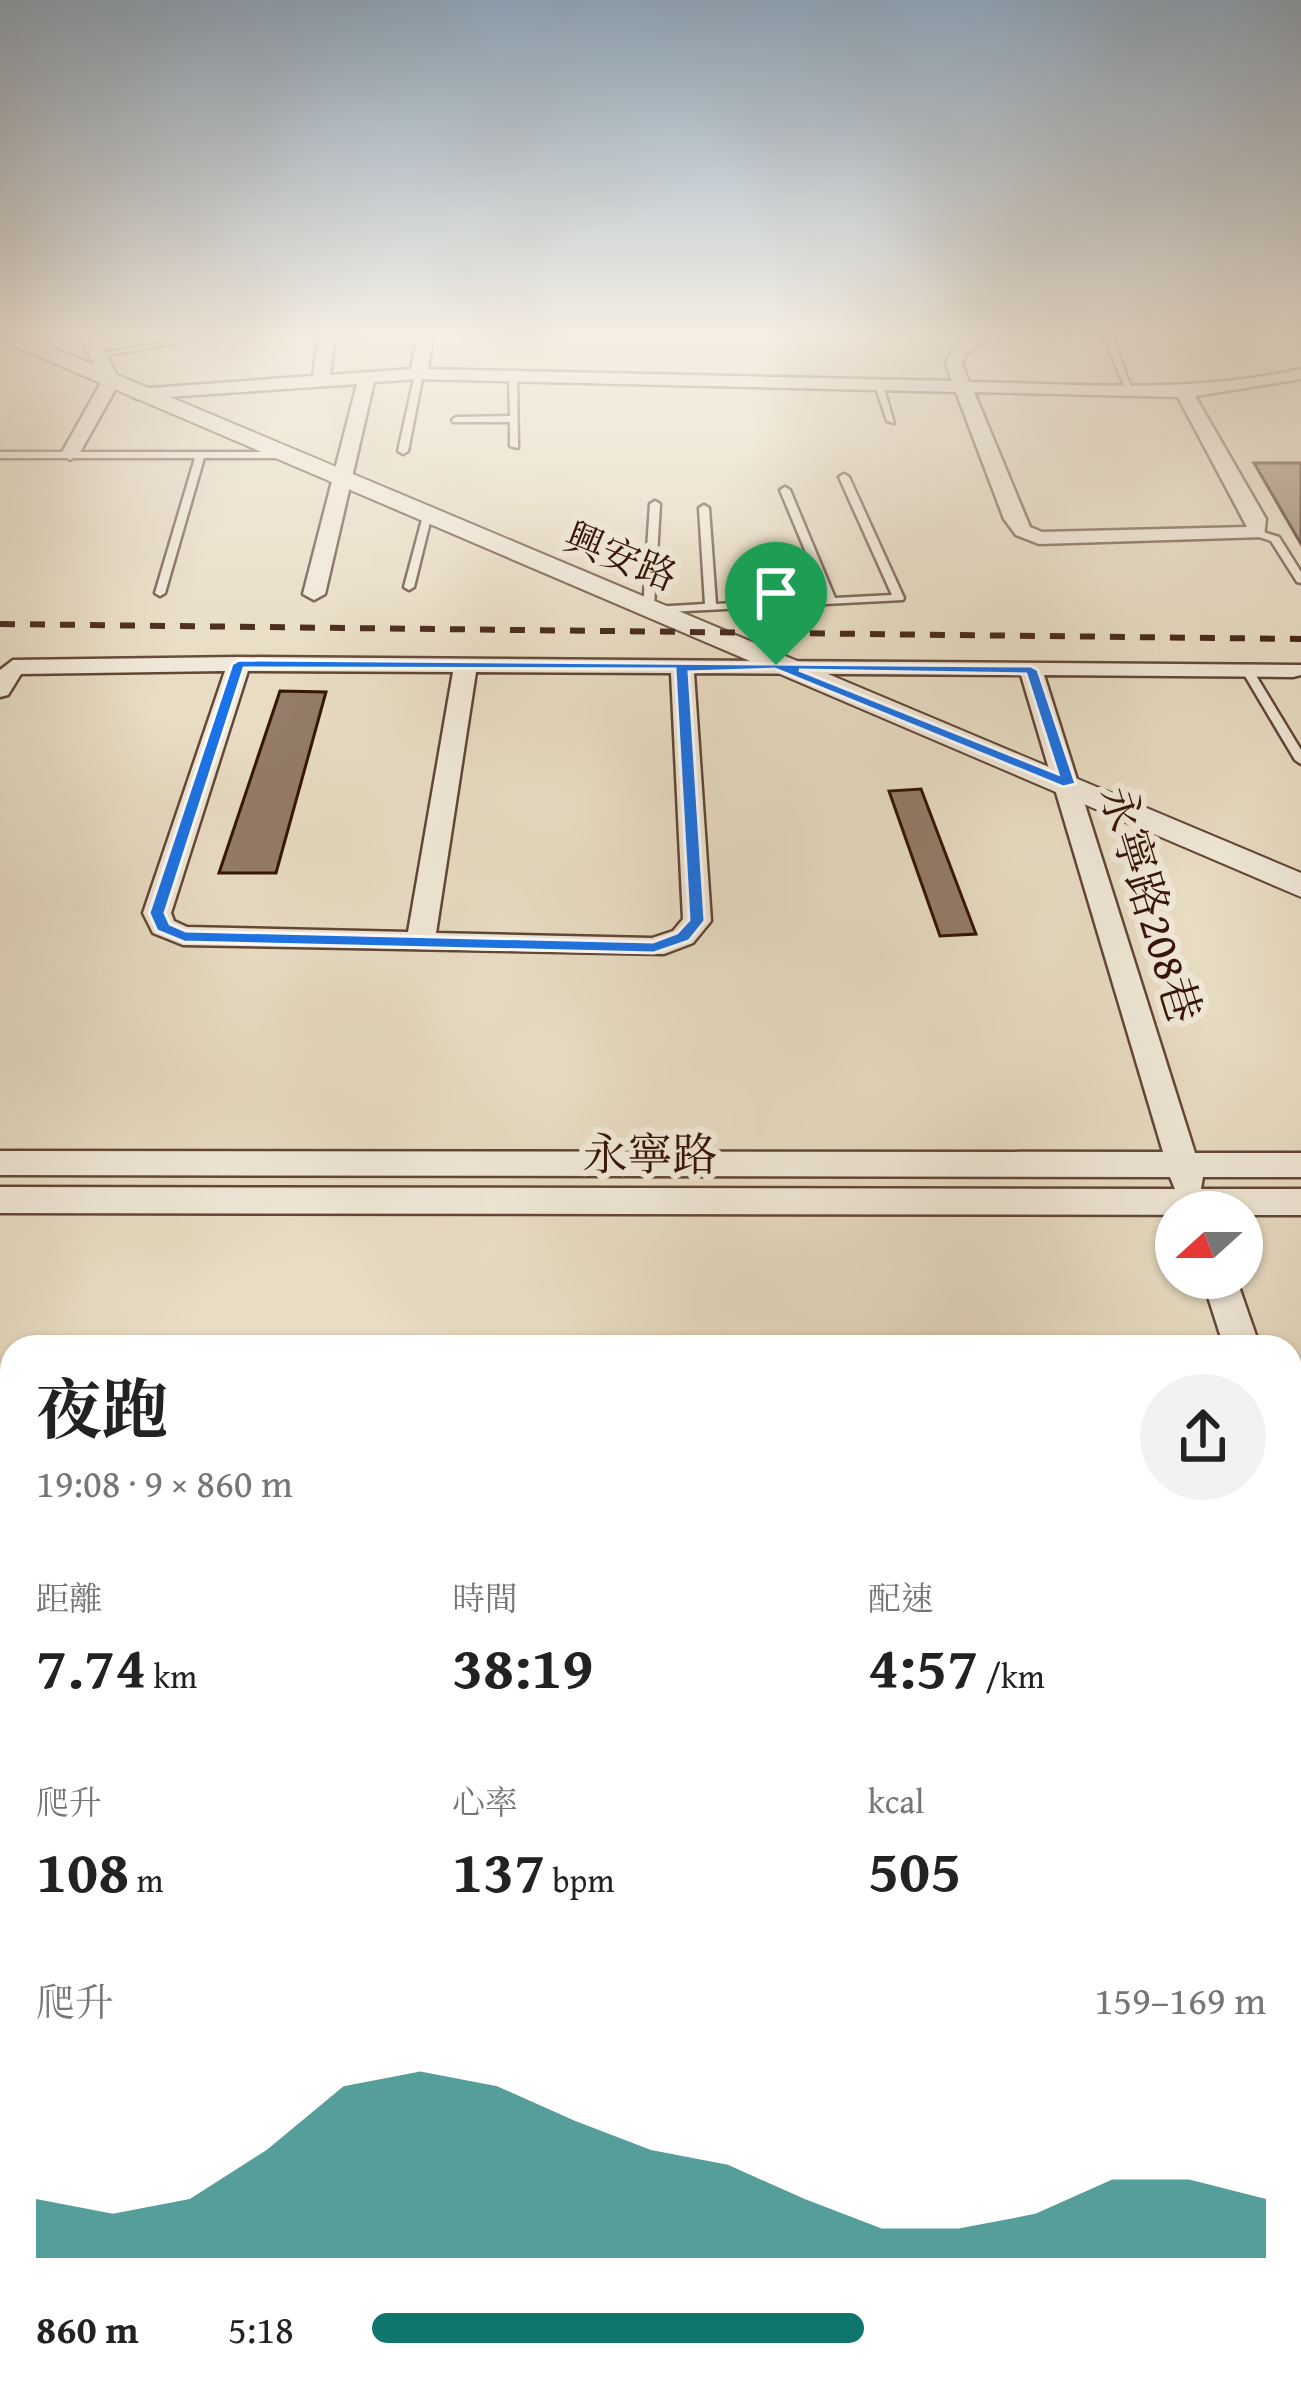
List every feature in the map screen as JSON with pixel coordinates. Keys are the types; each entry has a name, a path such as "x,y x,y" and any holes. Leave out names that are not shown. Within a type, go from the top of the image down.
{"street":[{"path":"70,454 77,445"},
{"name":"興安路","path":"255,445 648,610 704,629 776,665 1069,784 1301,886"},
{"path":"314,594 351,445"},
{"path":"986,445 1023,531 1040,538 1257,533 1256,520 1214,445"},
{"path":"239,664 157,913 163,927 184,936 654,947 683,937 697,921 682,668"},
{"path":"0,690 6,666 1292,670"},
{"path":"420,943 465,667"},
{"name":"永寧路208巷","path":"1031,670 1191,1191"},
{"name":"永寧路","path":"0,1163 1301,1165"},
{"name":"永寧路","path":"0,1200 1155,1205"},
{"name":"永寧路","path":"1263,1203 1301,1202"},
{"path":"1226,1299 1238,1335"}],"lane":[{"path":"403,451 404,445"},
{"path":"0,455 278,455"},
{"path":"160,593 200,455"},
{"path":"655,504 648,610 899,598 844,477"},
{"path":"785,490 831,601"},
{"path":"704,508 711,608"},
{"path":"409,587 426,518"},
{"path":"1257,533 1276,539 1301,580"},
{"path":"1247,670 1301,760"}],"building":[{"path":"1254,463 1301,463 1301,544"},
{"path":"280,691 326,692 276,873 219,873"},
{"path":"921,789 976,934 940,936 889,791"}],"railway":[{"path":"0,624 1301,639"}],"route":[{"path":"776,665 239,664 157,913 163,927 184,936 654,947 683,937 697,921 682,668 776,665 1069,784 1031,670 776,665"}]}
